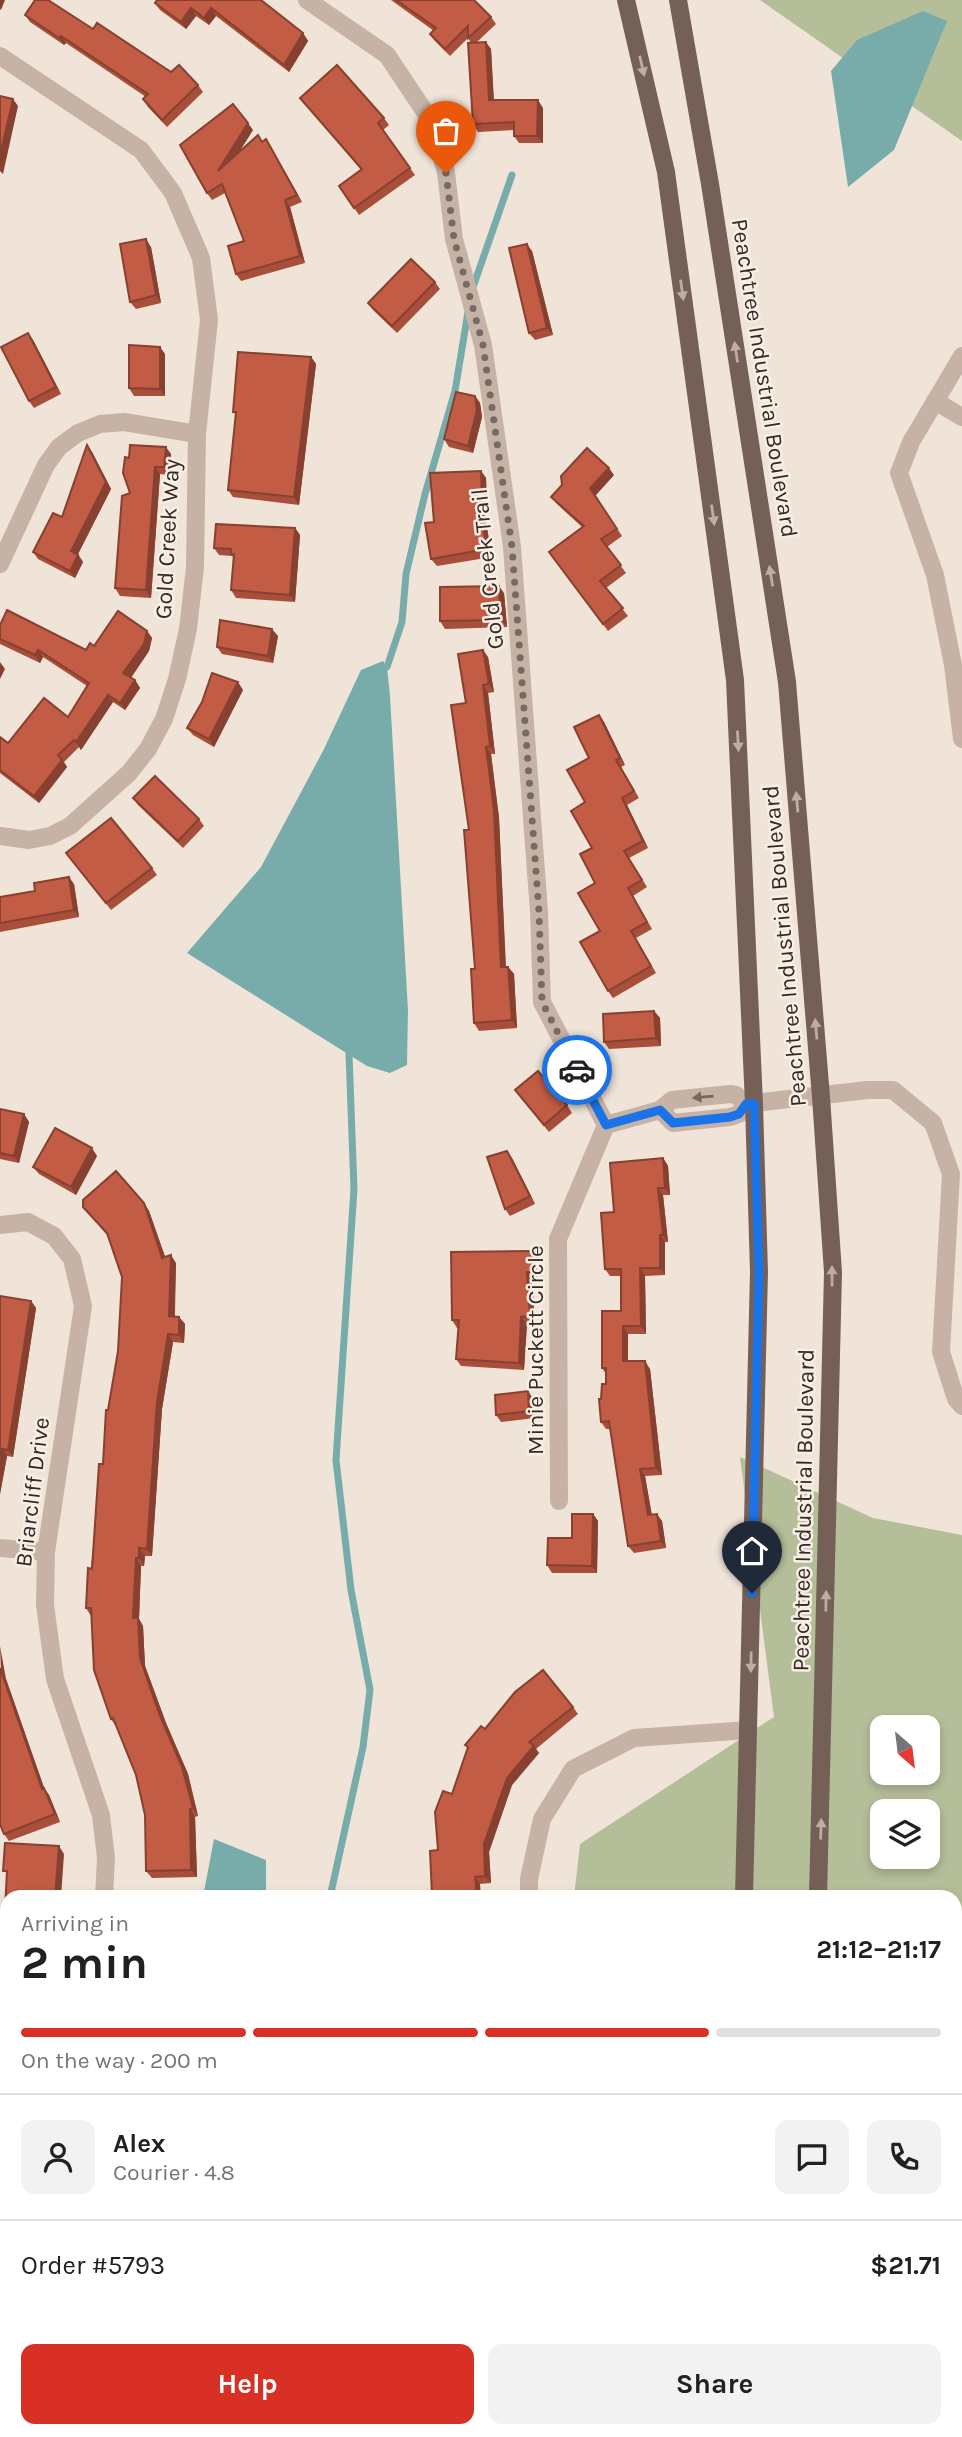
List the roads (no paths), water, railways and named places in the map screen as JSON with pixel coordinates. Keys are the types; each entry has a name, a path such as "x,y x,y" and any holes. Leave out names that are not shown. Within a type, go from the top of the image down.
{"main road":[{"name":"Peachtree Industrial Boulevard","path":"626,0 666,172 735,680 750,1104 759,1272 744,1890"},
{"name":"Peachtree Industrial Boulevard","path":"678,0 710,184 787,682 821,1097 833,1272 818,1890"}],"street":[{"name":"Gold Creek Trail","path":"307,0 387,55 433,124 446,173 454,239 483,345 512,547 539,912 542,1002 606,1125"},
{"name":"Gold Creek Way","path":"0,56 141,149 173,193 201,258 209,320 197,434 194,579 177,680 164,719 148,749 129,773 70,826 50,836 29,840 0,836"},
{"path":"962,356 911,442 899,473 935,576 953,665 962,739"},
{"path":"935,401 962,417"},
{"name":"Gold Creek Way","path":"0,564 46,465 59,447 78,433 100,424 124,422 197,434"},
{"path":"606,1125 660,1110 672,1100 730,1094 750,1104 867,1090 893,1090 933,1123 951,1174 941,1352 956,1399 962,1406"},
{"name":"Minie Puckett Circle","path":"559,1501 558,1239 606,1125"},
{"name":"Briarcliff Drive","path":"0,1225 28,1222 54,1236 72,1259 83,1306 46,1552 45,1605 55,1679 101,1815 106,1858 104,1890"},
{"path":"0,1548 46,1552"},
{"path":"529,1890 542,1819 573,1769 634,1738 749,1730"}],"water":[{"path":"923,11 947,21 894,150 848,187 831,71 857,40"},
{"path":"383,661 387,667 390,696 408,1010 407,1065 390,1073 367,1066 187,953 261,867 323,751 361,670"},
{"path":"214,1839 266,1860 266,1890 204,1890"}],"waterway":[{"path":"472,290 512,175"},
{"path":"387,667 402,622 406,574 425,494 455,391 468,312"},
{"path":"332,1890 363,1747 370,1690 351,1590 336,1460 354,1189 349,1054"}]}
